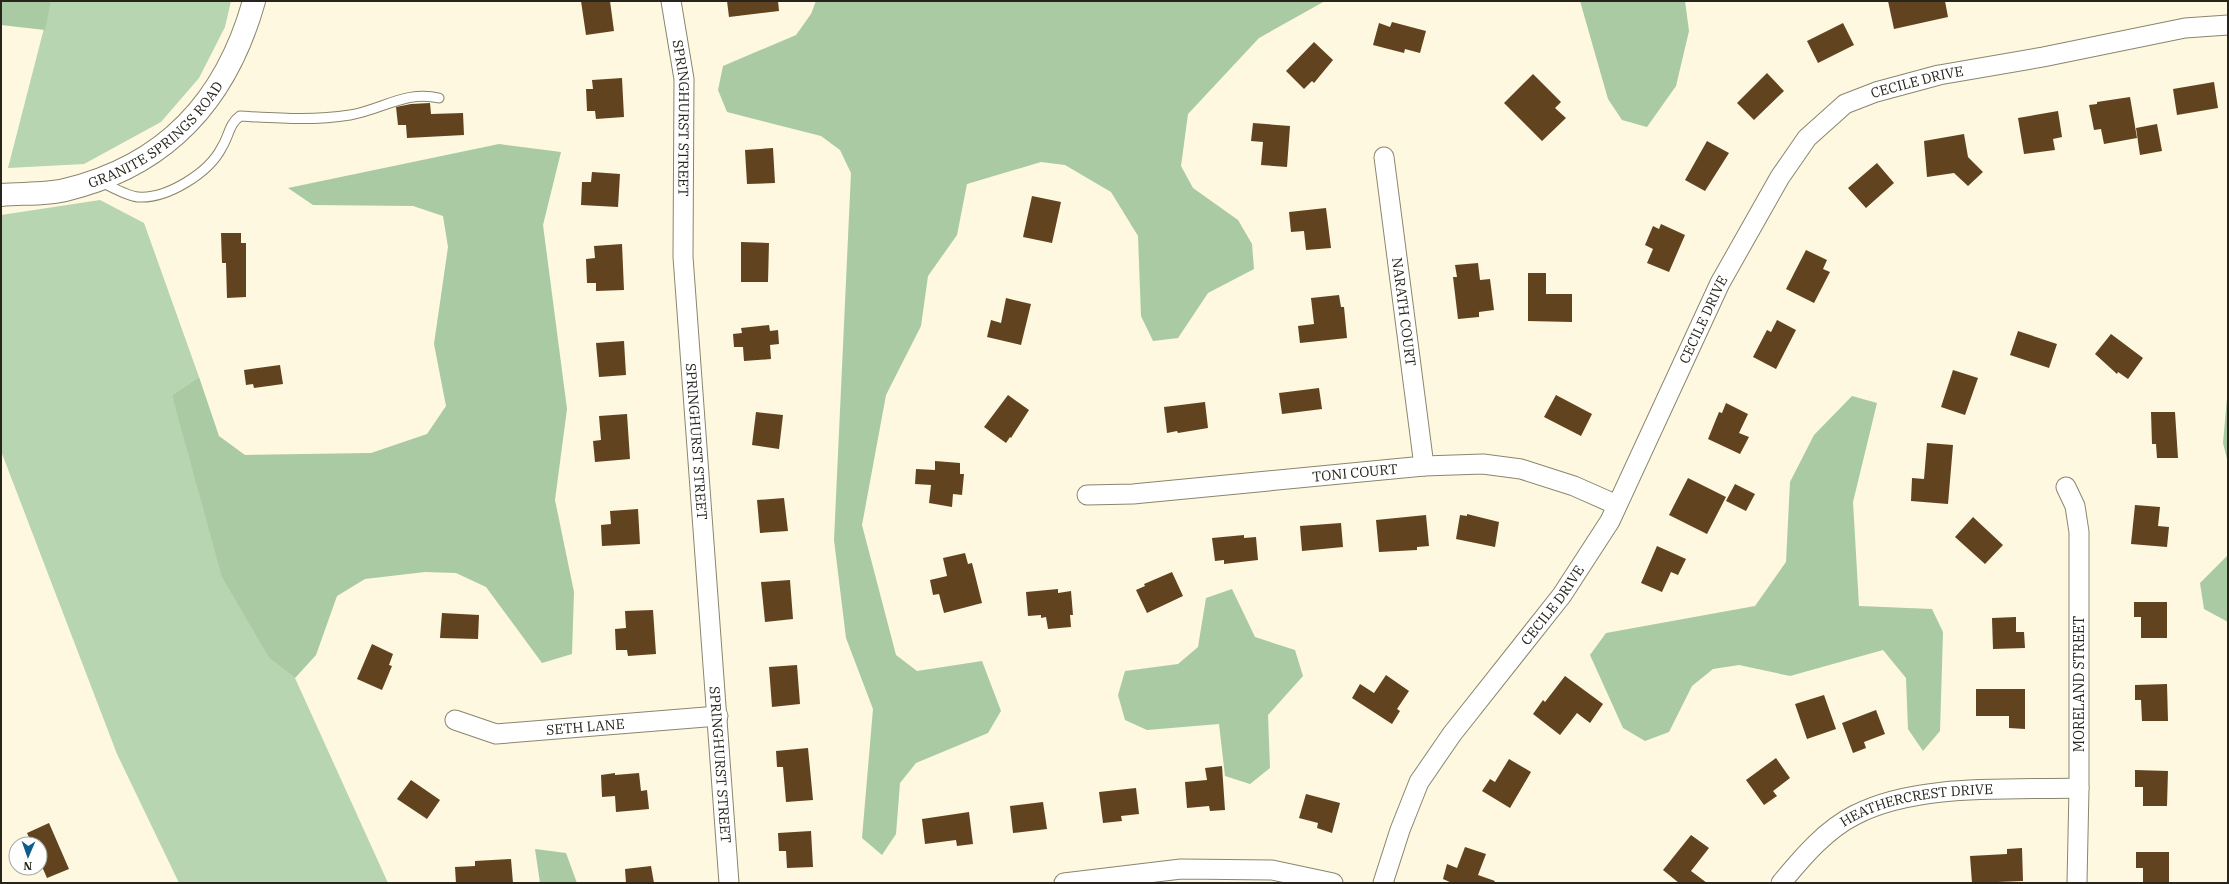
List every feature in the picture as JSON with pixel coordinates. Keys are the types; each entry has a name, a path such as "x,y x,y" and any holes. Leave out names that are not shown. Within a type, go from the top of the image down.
{"street":[{"name":"GRANITE SPRINGS ROAD","path":"1,195 63,191 98,181 134,166 172,140 205,102 231,63 254,1"},
{"name":"SPRINGHURST STREET","path":"672,1 684,79 683,257 718,716 729,883"},
{"name":"CECILE DRIVE","path":"1383,883 1400,830 1419,782 1452,734 1562,595 1610,521 1720,283 1776,184 1807,138 1845,104 1876,92 1939,75 2043,57 2185,28 2228,25"},
{"name":"NARATH COURT","path":"1384,157 1424,466"},
{"name":"TONI COURT","path":"1087,496 1133,494 1424,466 1483,464 1522,469 1574,486 1617,505"},
{"name":"MORELAND STREET","path":"2066,486 2075,506 2079,532 2079,788 2077,883"},
{"name":"SETH LANE","path":"455,720 496,734 718,716"},
{"name":"HEATHERCREST DRIVE","path":"1781,883 1810,848 1853,816 1884,802 1916,795 1968,791 2079,788"},
{"path":"1064,883 1181,869 1272,870 1333,883"}],"lane":[{"path":"98,181 138,197 163,194 200,175 222,148 232,122 240,116 311,120 352,115 395,100 424,94 439,98"}],"green space":[{"path":"1,1 51,1 45,30 1,25"},
{"path":"51,1 231,1 225,27 199,78 161,122 84,164 8,168"},
{"path":"816,1 1325,1 1259,38 1188,114 1181,166 1193,188 1238,220 1252,244 1254,269 1208,293 1178,338 1153,341 1141,316 1138,236 1111,192 1065,165 1041,162 967,184 957,235 928,276 921,326 886,395 862,525 896,655 917,671 982,661 1001,711 988,733 916,763 900,783 896,834 882,855 862,838 873,709 846,638 834,540 851,173 840,150 821,136 727,112 718,90 723,66 796,35 811,14"},
{"path":"1580,1 1685,1 1689,31 1676,86 1647,127 1622,120 1608,99"},
{"path":"499,144 561,152 543,225 567,409 555,500 574,592 572,654 542,663 486,587 456,573 425,572 365,579 337,596 316,655 295,678 270,659 222,577 172,395 199,377 219,436 245,455 371,453 427,434 446,406 434,344 448,247 443,216 413,206 313,205 288,188"},
{"path":"100,200 144,223 199,377 172,395 270,659 295,678 388,883 179,883 117,754 1,451 1,215"},
{"path":"2228,387 2228,463 2223,443"},
{"path":"1852,396 1877,403 1853,502 1859,606 1932,609 1943,632 1940,731 1923,751 1908,729 1906,678 1883,650 1790,676 1739,665 1713,669 1692,686 1669,732 1645,741 1623,728 1590,655 1606,633 1755,606 1786,562 1790,482 1814,435"},
{"path":"2228,555 2228,622 2204,609 2200,583"},
{"path":"1232,589 1255,637 1295,650 1303,676 1268,715 1270,768 1250,784 1225,776 1219,724 1147,730 1125,720 1118,695 1125,671 1178,664 1198,647 1206,598"},
{"path":"535,849 566,853 577,883 540,883"}],"building":[{"path":"581,1 610,1 614,31 586,35"},
{"path":"727,1 778,1 779,11 729,17"},
{"path":"1888,1 1945,1 1948,17 1894,29"},
{"path":"1392,22 1426,31 1420,53 1405,49 1404,53 1373,45 1379,23 1390,27"},
{"path":"1843,23 1854,45 1818,63 1807,41"},
{"path":"1314,42 1333,60 1314,83 1312,81 1304,89 1286,71"},
{"path":"1767,73 1784,91 1754,120 1737,103"},
{"path":"1533,74 1561,102 1555,108 1566,118 1542,141 1504,103"},
{"path":"622,78 624,117 596,119 595,111 587,111 586,89 593,89 592,80"},
{"path":"2214,82 2218,108 2177,115 2173,89"},
{"path":"2130,97 2137,138 2104,144 2101,129 2094,130 2089,105 2097,104 2097,102"},
{"path":"430,103 431,114 463,113 464,135 407,138 406,125 398,125 396,107 411,104"},
{"path":"2058,111 2062,137 2053,139 2055,150 2024,154 2018,118"},
{"path":"1253,123 1290,126 1287,167 1261,165 1263,142 1251,141"},
{"path":"2157,124 2162,151 2140,155 2136,128"},
{"path":"1964,134 1968,157 1983,172 1968,186 1954,173 1927,177 1924,141"},
{"path":"1707,141 1729,153 1705,191 1685,180"},
{"path":"773,148 775,183 747,184 745,150"},
{"path":"1877,163 1894,183 1866,208 1848,188"},
{"path":"592,172 620,174 618,207 581,205 582,182 591,182"},
{"path":"1032,196 1061,202 1052,243 1023,237"},
{"path":"1326,208 1331,248 1306,250 1304,231 1291,232 1289,212"},
{"path":"1661,224 1685,235 1669,272 1647,263 1653,249 1645,245 1653,226 1659,229"},
{"path":"221,233 241,233 241,243 246,243 246,297 227,298 226,263 222,263"},
{"path":"741,242 769,243 768,282 741,282"},
{"path":"622,244 624,290 596,291 596,283 587,283 586,259 595,258 594,246"},
{"path":"1806,250 1827,260 1823,269 1830,272 1814,303 1786,289"},
{"path":"1478,263 1480,280 1490,279 1494,310 1479,312 1479,317 1458,319 1453,277 1457,277 1455,265"},
{"path":"1528,273 1546,273 1546,294 1572,294 1572,322 1528,321"},
{"path":"1339,295 1341,307 1344,307 1347,338 1300,343 1298,326 1314,324 1311,298"},
{"path":"1006,298 1031,304 1021,345 987,337 991,320 1001,323"},
{"path":"1777,320 1796,330 1776,369 1753,357 1767,330 1771,332"},
{"path":"769,325 770,331 778,330 779,344 770,345 771,359 744,361 743,347 734,347 733,334 742,333 741,328"},
{"path":"2018,331 2057,344 2049,368 2010,355"},
{"path":"2111,334 2143,358 2128,379 2118,372 2117,374 2095,354"},
{"path":"624,341 626,375 599,377 596,343"},
{"path":"280,365 283,384 254,388 253,384 246,385 244,370"},
{"path":"1953,370 1978,378 1965,415 1941,407"},
{"path":"1319,388 1322,409 1282,414 1279,393"},
{"path":"1008,395 1029,410 1011,438 1010,437 1006,443 984,427"},
{"path":"1556,395 1592,414 1581,436 1544,417"},
{"path":"1205,402 1208,428 1178,433 1177,431 1167,433 1164,407"},
{"path":"1726,403 1748,414 1739,433 1749,437 1740,454 1708,439 1719,412 1722,413"},
{"path":"756,412 783,415 779,449 752,445"},
{"path":"2151,412 2175,412 2178,458 2157,458 2156,444 2152,444"},
{"path":"627,414 630,459 595,462 593,441 601,440 599,416"},
{"path":"1927,443 1953,445 1948,504 1911,501 1912,478 1924,479"},
{"path":"935,461 960,463 960,474 964,474 962,495 953,494 952,507 929,503 931,485 915,484 916,469 935,470"},
{"path":"1688,478 1726,497 1707,534 1669,515"},
{"path":"1735,484 1755,494 1746,511 1726,501"},
{"path":"784,498 788,531 760,533 757,500"},
{"path":"2135,505 2160,507 2158,526 2169,527 2167,547 2131,544"},
{"path":"638,509 640,544 602,546 601,525 611,524 610,511"},
{"path":"1467,514 1499,522 1495,547 1456,539 1460,515 1467,516"},
{"path":"1426,515 1429,546 1417,547 1417,550 1379,552 1376,520"},
{"path":"1973,517 2003,545 1985,564 1955,537"},
{"path":"1341,523 1343,547 1302,551 1300,526"},
{"path":"1244,535 1244,538 1256,537 1258,560 1224,564 1224,560 1215,561 1212,538"},
{"path":"1657,546 1686,559 1678,575 1671,572 1662,592 1641,583"},
{"path":"965,553 968,564 972,563 982,603 944,613 939,594 933,595 930,580 947,576 943,558"},
{"path":"1172,572 1183,596 1147,613 1136,590 1145,586 1144,584"},
{"path":"790,580 793,619 765,622 761,582"},
{"path":"1058,589 1058,593 1071,591 1073,615 1070,615 1071,627 1048,629 1046,617 1041,618 1041,615 1028,616 1026,592"},
{"path":"2134,602 2167,602 2167,638 2141,638 2141,617 2134,617"},
{"path":"653,610 656,654 628,656 627,650 616,650 615,629 626,628 625,611"},
{"path":"442,613 479,615 478,639 440,638"},
{"path":"2016,617 2016,632 2024,632 2025,648 1993,649 1992,618"},
{"path":"372,644 393,654 389,665 392,666 382,690 357,679"},
{"path":"797,665 800,704 772,707 769,667"},
{"path":"1386,675 1409,691 1397,709 1400,711 1392,724 1352,698 1360,684 1374,693"},
{"path":"1565,676 1603,704 1590,723 1577,713 1560,735 1533,714 1543,700 1545,702"},
{"path":"2167,684 2168,721 2142,721 2141,700 2135,700 2135,685"},
{"path":"1976,689 2025,689 2025,729 2009,728 2009,716 1976,716"},
{"path":"1824,695 1836,729 1807,739 1795,704"},
{"path":"1876,710 1885,734 1864,742 1866,748 1853,753 1842,723"},
{"path":"808,748 813,800 786,802 783,767 777,767 776,751"},
{"path":"1776,758 1790,778 1773,791 1777,796 1764,805 1746,780"},
{"path":"1509,759 1531,772 1510,808 1482,791 1490,779 1495,782"},
{"path":"1222,766 1225,810 1210,811 1209,806 1187,808 1185,782 1207,780 1205,768"},
{"path":"2135,770 2168,771 2167,806 2143,806 2143,787 2135,787"},
{"path":"615,773 615,775 639,773 641,791 647,790 649,809 616,812 615,796 602,797 601,775"},
{"path":"411,780 440,800 427,819 397,799"},
{"path":"1136,788 1139,814 1121,816 1122,821 1103,823 1099,792"},
{"path":"1306,794 1340,803 1332,833 1317,828 1318,823 1299,818"},
{"path":"1043,802 1047,829 1013,833 1010,806"},
{"path":"969,812 973,844 957,846 956,840 925,844 922,819"},
{"path":"49,823 69,869 47,878 48,836 28,836 27,833"},
{"path":"811,831 813,867 787,868 786,851 779,851 778,833"},
{"path":"1691,835 1709,848 1691,871 1707,883 1679,883 1663,870"},
{"path":"1465,847 1486,854 1478,875 1495,881 1494,883 1452,883 1443,879 1447,864 1457,868"},
{"path":"2022,848 2023,881 1972,883 1970,856 2007,854 2007,849"},
{"path":"2136,852 2169,852 2169,883 2143,883 2143,868 2136,868"},
{"path":"511,859 513,883 456,883 455,867 475,866 475,861"},
{"path":"651,866 654,883 626,883 625,869"}]}
